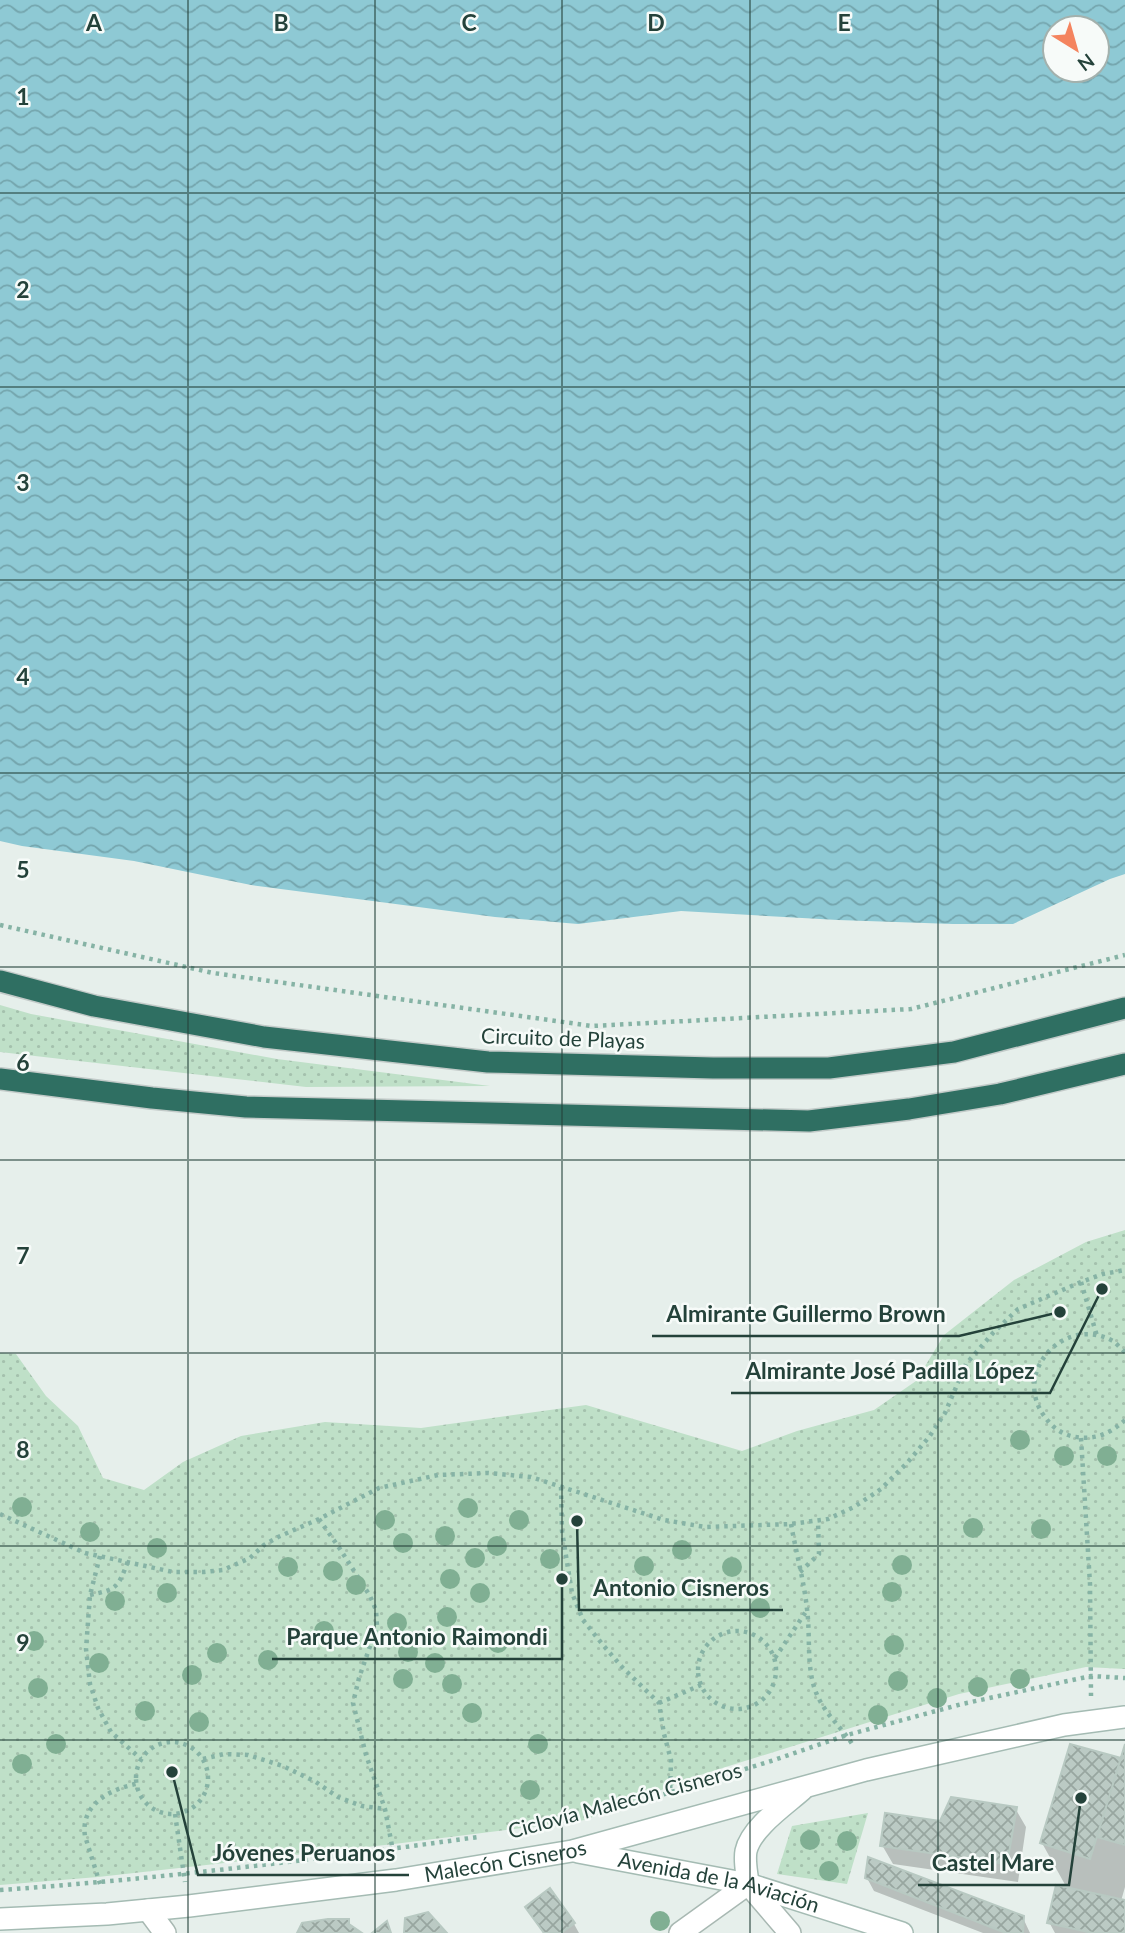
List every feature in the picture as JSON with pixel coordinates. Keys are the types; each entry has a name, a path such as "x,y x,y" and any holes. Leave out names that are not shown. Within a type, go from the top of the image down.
{"highway":[{"name":"Circuito de Playas","path":"0,981 94,1006 264,1037 488,1062 700,1068 829,1068 954,1052 1125,1008"},
{"path":"0,1079 246,1107 809,1121 909,1109 1000,1094 1125,1064"}],"main road":[{"name":"Malecón Cisneros","path":"0,1919 107,1914 189,1906 396,1880 572,1851 866,1770 1064,1725 1125,1717"},
{"path":"790,1933 748,1884 746,1857 750,1841 761,1827 804,1787"},
{"name":"Avenida de la Aviación","path":"572,1851 748,1884 902,1933"},
{"path":"680,1933 748,1884"},
{"path":"148,1910 165,1933"}],"path":[{"path":"0,925 213,973 592,1026 911,1009 1125,955"},
{"path":"0,1514 85,1553 173,1572 223,1570 250,1558 278,1537 379,1488 438,1475 488,1473 531,1477 684,1524 725,1527 791,1524 828,1519 854,1507 881,1489 907,1463 945,1413 966,1364 1018,1309 1081,1282 1125,1270"},
{"path":"1081,1282 1097,1336"},
{"path":"1125,1352 1113,1342 1097,1336 1080,1335 1064,1339 1050,1349 1040,1363 1034,1395 1040,1411 1051,1425 1065,1434 1081,1438 1099,1437 1115,1430 1125,1420"},
{"path":"1081,1438 1090,1584 1092,1721"},
{"path":"561,1487 566,1565 572,1593 583,1620 622,1667 659,1703 671,1760 670,1807 674,1824"},
{"path":"319,1519 370,1595 376,1610 377,1626 353,1703 366,1755 385,1809 396,1880"},
{"path":"800,1572 820,1554 818,1521"},
{"path":"791,1524 808,1609 809,1654 814,1686 827,1712 847,1735 866,1770"},
{"path":"100,1556 90,1595 86,1649 90,1684 98,1708 111,1732 141,1759"},
{"path":"90,1595 109,1591 120,1583 128,1561"},
{"path":"774,1659 808,1609"},
{"path":"726,1632 750,1633 769,1647 774,1659 774,1683 768,1694 748,1708 723,1707 704,1692 701,1685 698,1668 700,1656 715,1637 726,1632"},
{"path":"621,1808 847,1735 962,1704 1091,1676 1125,1678"},
{"path":"659,1703 701,1685"},
{"path":"160,1743 184,1743 195,1749 208,1770 205,1794 187,1811 175,1814 155,1810 146,1803 136,1784 137,1767 141,1759 160,1743"},
{"path":"203,1759 224,1754 248,1755 283,1766 350,1802 385,1809"},
{"path":"107,1914 84,1829 88,1816 101,1798 112,1791 136,1784"},
{"path":"175,1814 189,1906"},
{"path":"0,1890 100,1883 483,1837"}],"green space":[{"path":"0,1005 31,1014 277,1059 490,1086 306,1087 0,1052"},
{"path":"1125,1230 1125,1669 1086,1667 959,1694 697,1776 585,1820 98,1877 0,1885 0,1353 16,1354 46,1396 78,1426 103,1478 144,1490 183,1462 241,1436 325,1422 421,1428 586,1405 742,1451 797,1431 874,1410 916,1381 944,1335 1014,1280 1086,1242"},
{"path":"868,1813 847,1884 777,1874 792,1826"}],"water":[{"path":"0,0 1125,0 1125,874 1013,924 838,920 681,911 578,924 495,917 251,885 134,861 0,841"}],"building":[{"path":"1070,1744 1121,1758 1090,1859 1040,1843"},
{"path":"1125,1744 1125,1845 1097,1837"},
{"path":"951,1797 1017,1807 1007,1864 880,1846 885,1813 940,1821"},
{"path":"868,1857 1024,1916 1023,1933 1006,1933 865,1878"},
{"path":"1056,1885 1125,1900 1125,1933 1093,1933 1047,1923"},
{"path":"550,1888 575,1923 561,1933 544,1933 525,1907"},
{"path":"428,1912 447,1933 404,1933 405,1918"},
{"path":"349,1919 349,1924 362,1933 297,1933 302,1923"},
{"path":"387,1921 391,1933 372,1933"}],"place":[{"name":"Almirante José Padilla López","path":"1102,1289"},
{"name":"Almirante Guillermo Brown","path":"1060,1312"},
{"name":"Antonio Cisneros","path":"577,1521"},
{"name":"Parque Antonio Raimondi","path":"562,1579"},
{"name":"Jóvenes Peruanos","path":"172,1772"},
{"name":"Castel Mare","path":"1081,1798"}]}
